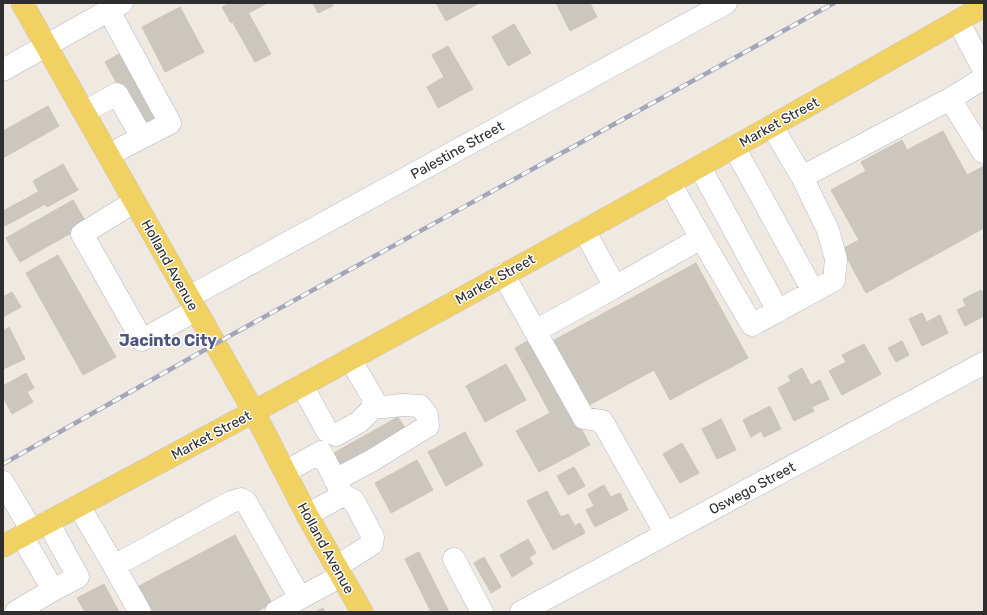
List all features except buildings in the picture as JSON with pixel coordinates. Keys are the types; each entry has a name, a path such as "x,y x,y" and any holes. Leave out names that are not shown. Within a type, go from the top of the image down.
{"main road":[{"name":"Holland Avenue","path":"22,3 254,412 307,515 362,612"},
{"name":"Market Street","path":"3,546 302,386 670,183 984,6"}],"street":[{"name":"Palestine Street","path":"134,202 82,234 142,340 192,304 726,3"},
{"path":"3,70 115,7 170,122 108,155"},
{"path":"958,21 984,70"},
{"path":"802,177 950,99 984,78"},
{"path":"84,112 117,94 142,137"},
{"path":"950,99 984,152"},
{"path":"670,183 752,325 834,280 836,259 828,230 802,177 772,126"},
{"path":"734,147 813,291"},
{"path":"700,166 778,311"},
{"path":"584,230 615,287"},
{"path":"535,331 701,238"},
{"path":"503,274 584,418 602,421 666,534"},
{"path":"350,359 373,398 373,408"},
{"name":"Oswego Street","path":"521,612 984,363"},
{"path":"302,386 327,431 336,435"},
{"path":"285,472 321,452 336,435 359,422 373,408 403,405 420,406 427,415 428,426 371,461 307,515"},
{"path":"276,612 300,598 339,571 372,544 372,537 354,501 339,488 321,452"},
{"path":"3,482 34,530 78,577 16,612"},
{"path":"114,566 231,502 241,499 246,502 300,598"},
{"path":"78,506 140,612"},
{"path":"34,530 53,590"},
{"path":"454,559 482,612"}],"railway":[{"path":"3,464 215,344 834,3"}],"district":[{"name":"Jacinto City","path":"168,340"}]}
